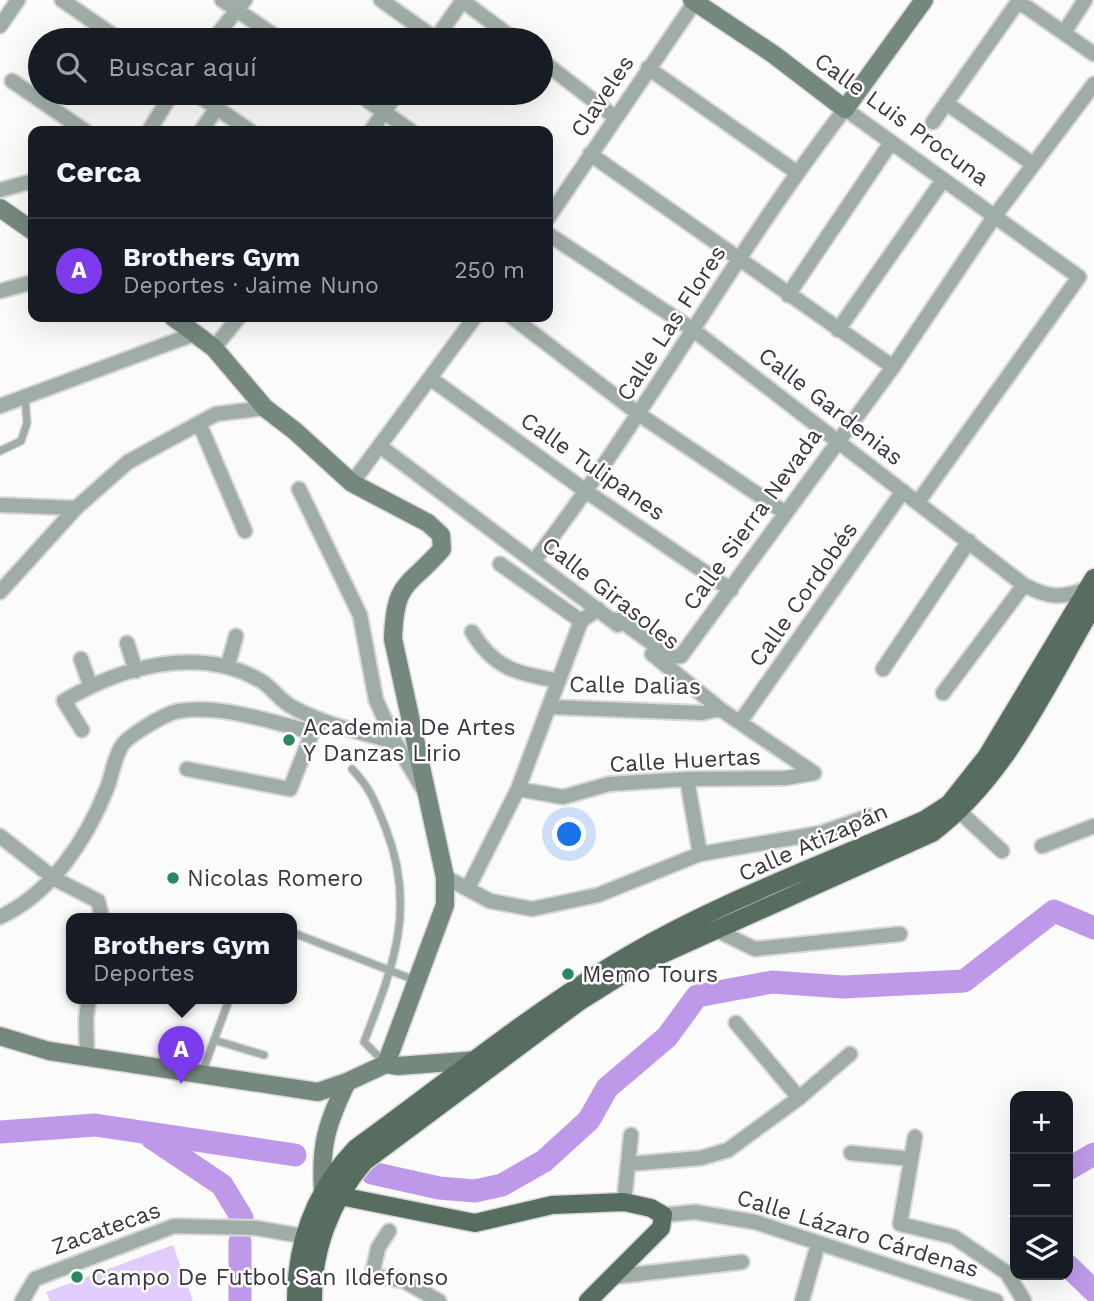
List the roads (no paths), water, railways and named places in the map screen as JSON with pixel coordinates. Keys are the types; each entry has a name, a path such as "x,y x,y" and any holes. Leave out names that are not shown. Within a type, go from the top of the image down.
{"main road":[{"name":"Calle Atizapán","path":"484,1065 636,966 713,929 932,833 960,812 1001,762 1092,590"},
{"name":"Calle Atizapán","path":"484,1065 574,989 631,953 711,914 925,820 949,804 987,756 1092,590"},
{"path":"296,1301 296,1274 302,1236 331,1193 364,1162 484,1065"},
{"path":"313,1301 313,1277 331,1193"},
{"name":"Calle Lázaro Cárdenas","path":"331,1193 475,1223 552,1205 624,1202 651,1208 663,1215"},
{"path":"587,1301 661,1228 663,1215"}],"street":[{"path":"0,26 18,0"},
{"path":"62,0 103,28"},
{"path":"222,0 241,5 267,28"},
{"path":"381,0 420,28"},
{"path":"443,28 463,0 499,28"},
{"path":"845,109 924,0"},
{"path":"1065,31 1085,0"},
{"name":"Calle Luis Procuna","path":"694,1 773,54 890,144 1079,277 918,502"},
{"name":"Claveles","path":"553,210 694,1"},
{"path":"933,122 1015,6 1020,4 1028,8 1065,31 1094,54"},
{"path":"223,28 241,5"},
{"path":"648,68 796,172"},
{"path":"553,69 616,118"},
{"path":"12,81 28,92"},
{"name":"Calle Sierra Nevada","path":"612,620 620,620 676,658 731,590 838,439 893,368 994,216 1094,84"},
{"path":"946,103 1033,164"},
{"path":"47,105 78,126"},
{"path":"152,126 165,105"},
{"path":"213,105 243,126"},
{"path":"375,105 404,126"},
{"path":"375,126 388,105"},
{"path":"204,126 217,108"},
{"name":"Calle Las Flores","path":"534,561 587,492 640,415 692,329 796,172 845,109"},
{"path":"788,295 890,144"},
{"path":"590,154 893,368"},
{"path":"838,330 943,180"},
{"path":"0,190 28,182"},
{"path":"0,208 28,228"},
{"name":"Calle Gardenias","path":"553,237 692,329 1024,585 1046,597 1056,598 1092,590"},
{"path":"0,291 28,283"},
{"path":"180,322 214,348 265,408 295,430 352,483 428,523 441,535 442,550 400,589 394,609 393,639 445,877 445,905 386,1064"},
{"path":"214,348 235,322"},
{"path":"352,483 471,322"},
{"path":"519,322 640,415 785,512"},
{"path":"0,406 197,333"},
{"name":"Calle Tulipanes","path":"430,377 587,492 731,590"},
{"path":"0,592 76,508 128,462 216,414 265,408"},
{"path":"199,423 245,531"},
{"name":"Calle Girasoles","path":"381,447 598,609 720,709 814,773"},
{"path":"299,489 360,614 376,699 395,742 424,790"},
{"name":"Calle Cordobés","path":"740,723 903,491"},
{"path":"0,505 76,508"},
{"path":"883,670 969,541"},
{"path":"500,564 582,621"},
{"path":"943,693 1024,585"},
{"path":"468,888 518,789 582,621 598,609"},
{"path":"472,632 484,651 505,667 559,681"},
{"path":"229,666 236,636"},
{"path":"127,643 136,671"},
{"path":"81,659 90,685"},
{"path":"82,730 64,701 90,685 183,660 229,666 263,682 315,725"},
{"name":"Calle Dalias","path":"549,707 702,713 720,709"},
{"path":"0,917 26,905 55,879 107,790 121,746 150,724 177,711 214,710 315,725 395,742"},
{"path":"187,769 290,789 315,725"},
{"name":"Calle Huertas","path":"518,789 563,797 609,784 687,779 786,778 814,773"},
{"path":"687,779 700,854"},
{"path":"960,812 1002,850"},
{"path":"445,877 490,901 532,909 598,895 700,854 821,833 869,816"},
{"path":"1042,846 1094,826"},
{"path":"0,836 55,879 98,901 101,913"},
{"path":"713,929 755,949 900,934"},
{"path":"87,1056 88,1004"},
{"path":"736,1023 799,1098"},
{"path":"0,1036 48,1051 318,1092 348,1082 386,1064 484,1065"},
{"path":"628,1164 701,1158 728,1150 799,1098 850,1054"},
{"path":"331,1193 320,1156 328,1123 348,1082"},
{"path":"624,1202 631,1135"},
{"name":"Calle Lázaro Cárdenas","path":"915,1137 900,1224 954,1237 1007,1273 1024,1301"},
{"path":"851,1153 911,1159"},
{"name":"Calle Lázaro Cárdenas","path":"663,1215 695,1212 755,1222 996,1301"},
{"name":"Zacatecas","path":"22,1301 35,1279 174,1226 257,1228 302,1236"},
{"path":"389,1231 378,1248 372,1275 404,1281 433,1300"},
{"path":"802,1301 818,1244"},
{"path":"612,1277 742,1262"}],"lane":[{"path":"0,451 21,441 27,423 26,397"},
{"path":"352,769 371,789 400,875 402,925 392,971 364,1042 386,1064"},
{"path":"297,934 418,981"},
{"path":"201,1074 228,1004"},
{"path":"214,1040 264,1055"}],"waterway":[{"path":"372,1173 439,1188 475,1191 502,1185 544,1161 589,1120 607,1088 667,1037 697,996 772,982 843,987 964,981 1054,911 1094,928"},
{"path":"0,1132 95,1125 295,1155"},
{"path":"152,1138 222,1185 242,1218"},
{"path":"1073,1166 1094,1154"},
{"path":"240,1242 240,1301"},
{"path":"1073,1271 1094,1291"}],"place":[{"name":"Academia De Artes Y Danzas Lirio","path":"289,740"},
{"name":"Nicolas Romero","path":"173,878"},
{"name":"Memo Tours","path":"568,974"},
{"name":"Brothers Gym","path":"181,1084"},
{"name":"Campo De Futbol San Ildefonso","path":"77,1277"}]}
